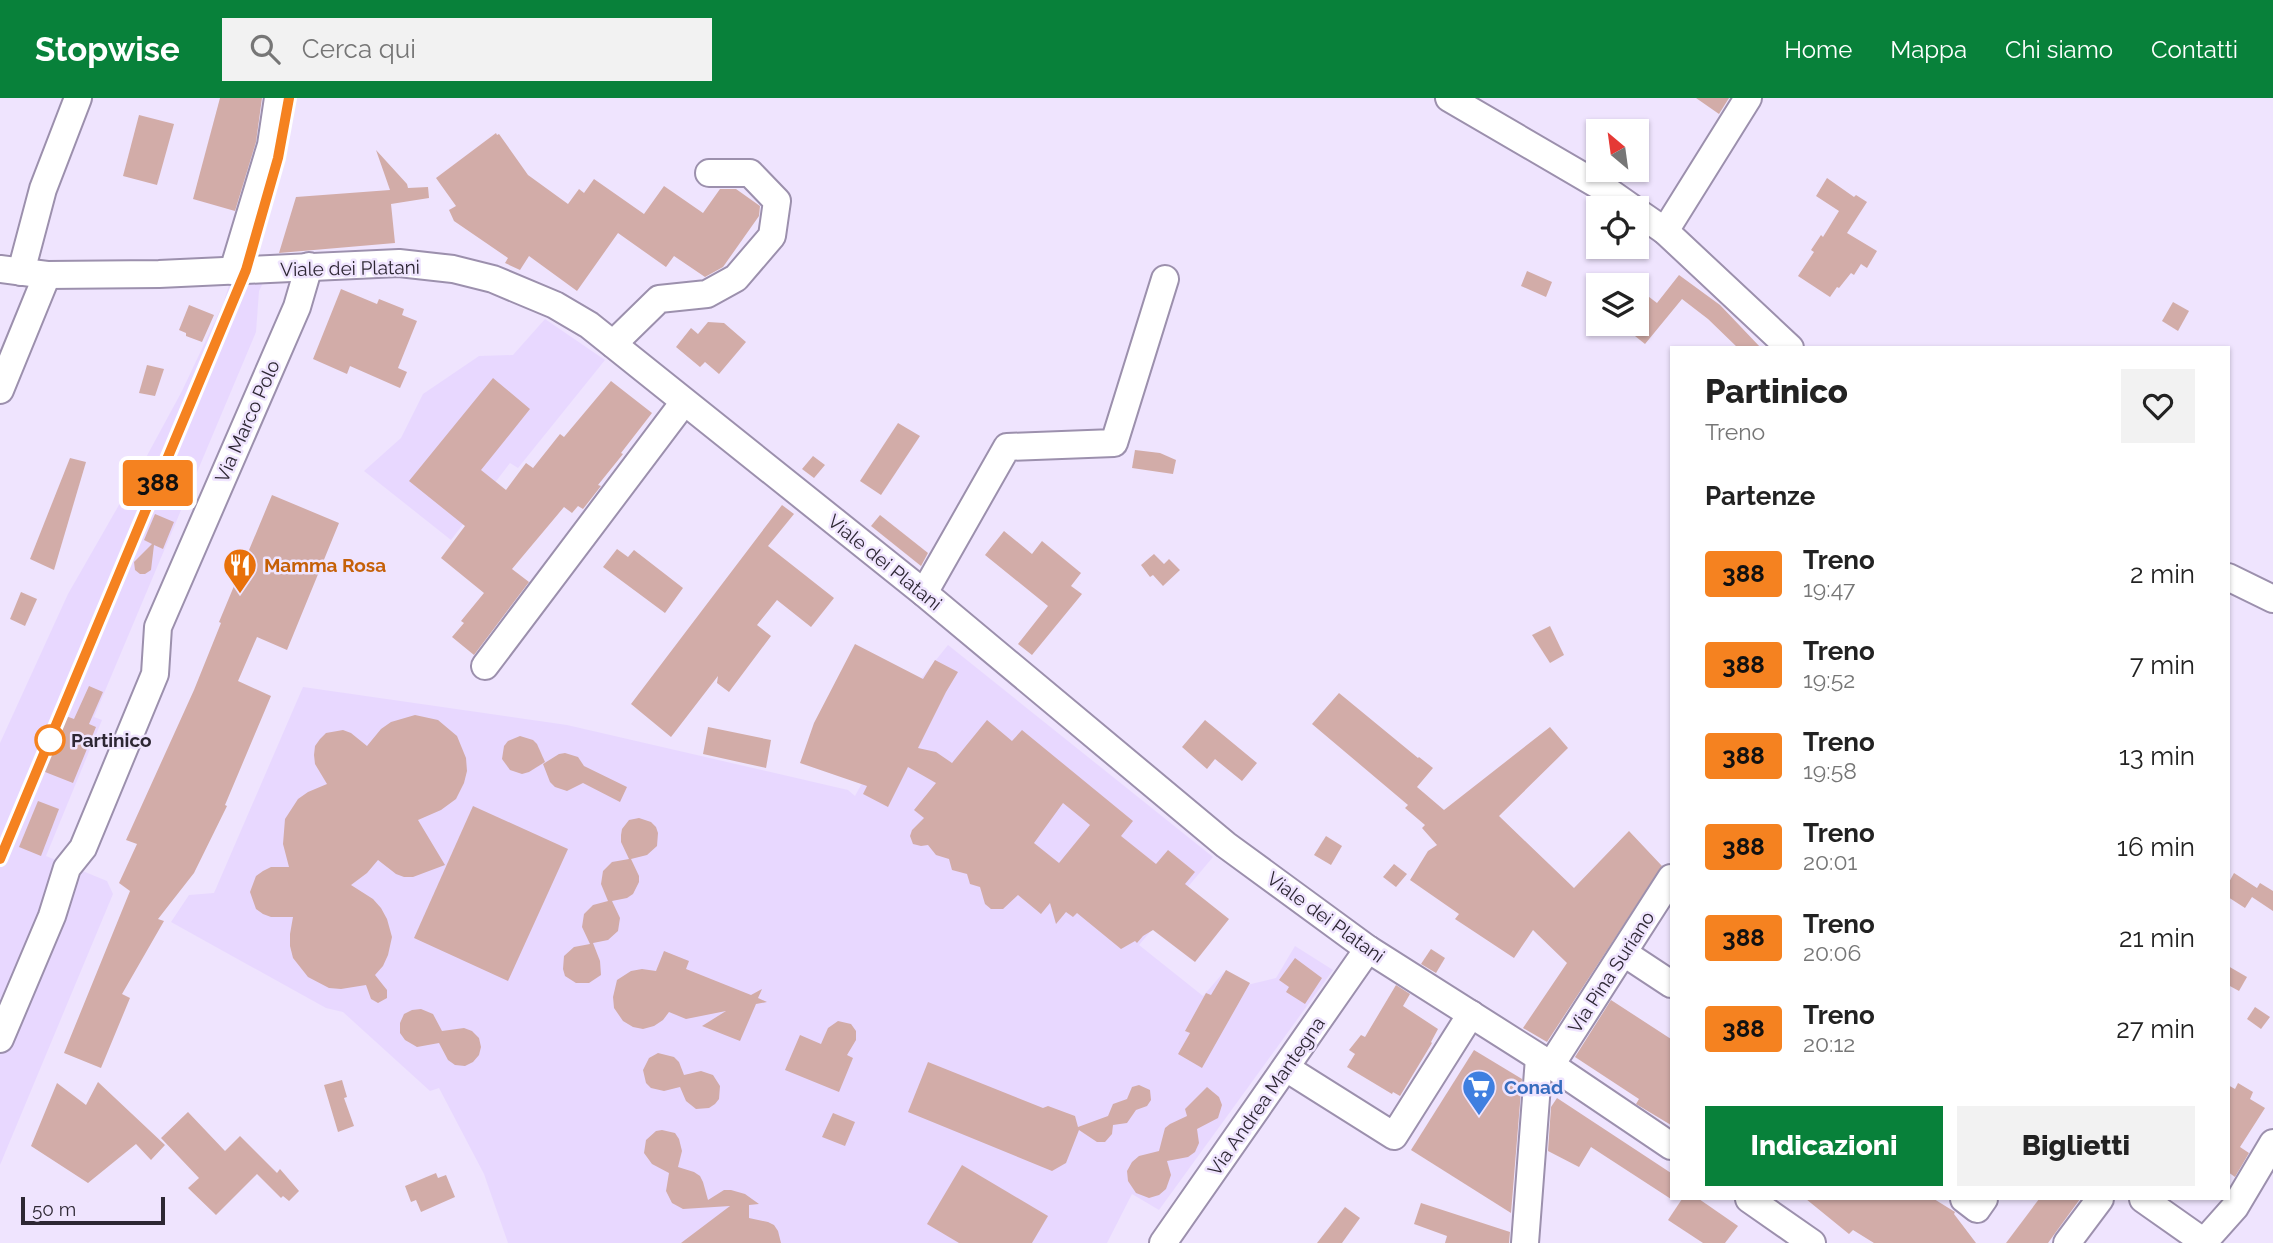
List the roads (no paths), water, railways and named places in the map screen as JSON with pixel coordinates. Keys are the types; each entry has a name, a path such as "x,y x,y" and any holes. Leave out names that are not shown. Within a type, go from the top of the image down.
{"street":[{"path":"10,270 78,98"},
{"path":"233,271 271,145 278,98"},
{"path":"1449,98 1615,196"},
{"path":"1665,230 1748,98"},
{"path":"613,344 659,299 706,294 736,278 772,236 777,201 750,173 709,173"},
{"path":"1649,220 1665,230 1788,346"},
{"name":"Viale dei Platani","path":"10,270 47,275 233,271 399,263 453,270 493,279 555,305 589,325 924,593 1226,845 1368,949 1545,1061 1670,1145"},
{"name":"Via Marco Polo","path":"0,1039 52,916 67,868 83,848 155,674 158,626 297,307 309,267"},
{"path":"0,390 47,275"},
{"path":"924,593 1007,447 1114,443 1165,279"},
{"path":"485,666 684,402"},
{"path":"2230,578 2273,599"},
{"name":"Via Pina Suriano","path":"1545,1061 1624,953 1670,880"},
{"name":"Via Andrea Mantegna","path":"1163,1243 1368,949"},
{"path":"1624,953 1670,983"},
{"path":"1286,1068 1394,1136 1471,1014"},
{"path":"1525,1243 1545,1061"},
{"path":"2144,1200 2204,1242 2235,1207 2273,1143"},
{"path":"1965,1200 1978,1209 1983,1200"},
{"path":"2067,1243 2099,1200"},
{"path":"1763,1202 1812,1243"}],"railway":[{"path":"0,859 231,310 266,206 289,98"}],"train":[{"name":"388","path":"0,859 246,270 278,158 289,98"}],"place":[{"name":"Mamma Rosa","path":"240,595"},
{"name":"Partinico","path":"50,740"},
{"name":"Conad","path":"1479,1117"}]}
